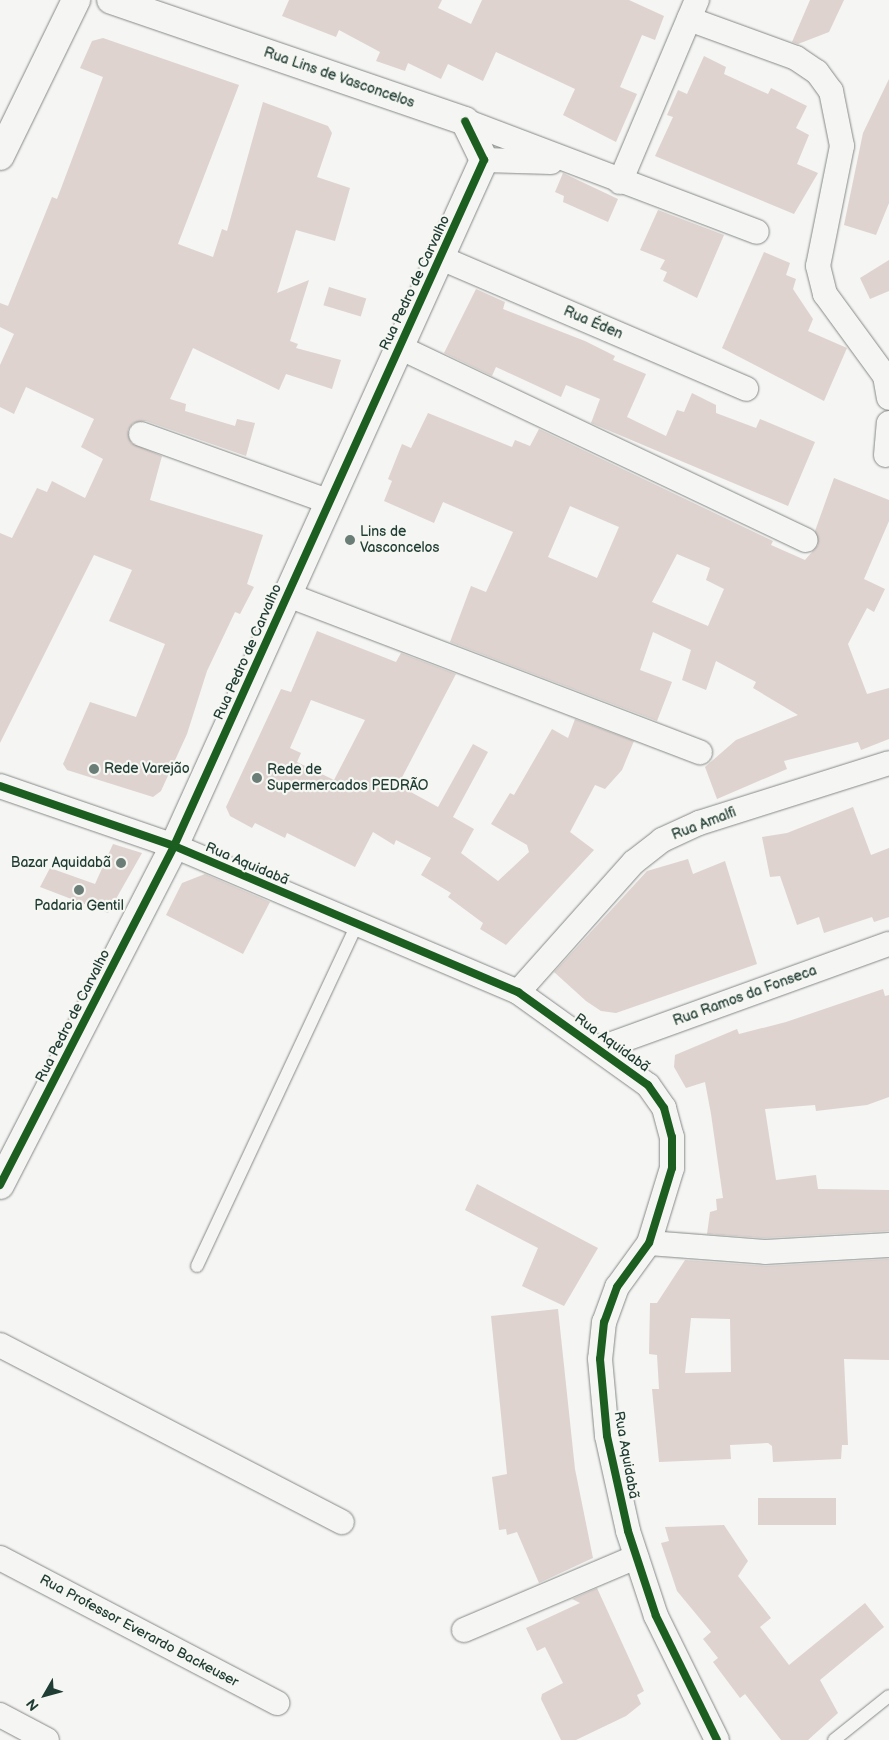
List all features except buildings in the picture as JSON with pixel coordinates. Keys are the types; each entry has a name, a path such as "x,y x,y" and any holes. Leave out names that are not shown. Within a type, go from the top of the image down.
{"street":[{"path":"0,156 76,0"},
{"name":"Rua Lins de Vasconcelos","path":"111,0 465,121 565,162 758,232"},
{"path":"620,182 693,10 796,58 817,72 831,91 842,146 818,266 825,294 885,376 889,398"},
{"path":"465,121 484,160"},
{"name":"Rua Lins de Vasconcelos","path":"484,160 565,162"},
{"name":"Rua Pedro de Carvalho","path":"0,1185 174,846 484,160"},
{"name":"Rua Éden","path":"441,258 746,389"},
{"path":"399,347 805,540"},
{"path":"886,455 889,423"},
{"path":"140,434 330,502"},
{"path":"288,595 700,752"},
{"name":"Rua Amalfi","path":"518,992 634,862 662,840 699,823 889,762"},
{"name":"Rua Aquidabã","path":"0,786 174,846 518,992 601,1048 648,1085 664,1108 672,1137 672,1168 649,1243 617,1287 604,1322 600,1359 608,1436 636,1557 656,1616 717,1740"},
{"name":"Rua Ramos da Fonseca","path":"601,1048 889,944"},
{"path":"649,1243 765,1252 889,1245"},
{"path":"0,1345 342,1522"},
{"path":"464,1630 636,1557"},
{"name":"Rua Professor Everardo Backeuser","path":"0,1558 277,1703"},
{"path":"0,1716 47,1740"}],"lane":[{"path":"197,1266 357,924"},
{"path":"834,1740 889,1696"}],"cycle path":[{"path":"0,1185 174,846 484,160 465,121"},
{"path":"0,786 174,846 518,992 648,1085 664,1108 672,1137 672,1168 649,1243 617,1287 604,1322 600,1359 607,1436 628,1531 656,1616 717,1740"}],"place":[{"name":"Lins de Vasconcelos","path":"350,540"},
{"name":"Rede Varejão","path":"94,769"},
{"name":"Rede de Supermercados PEDRÃO","path":"257,778"},
{"name":"Bazar Aquidabã","path":"121,863"},
{"name":"Padaria Gentil","path":"79,890"}]}
